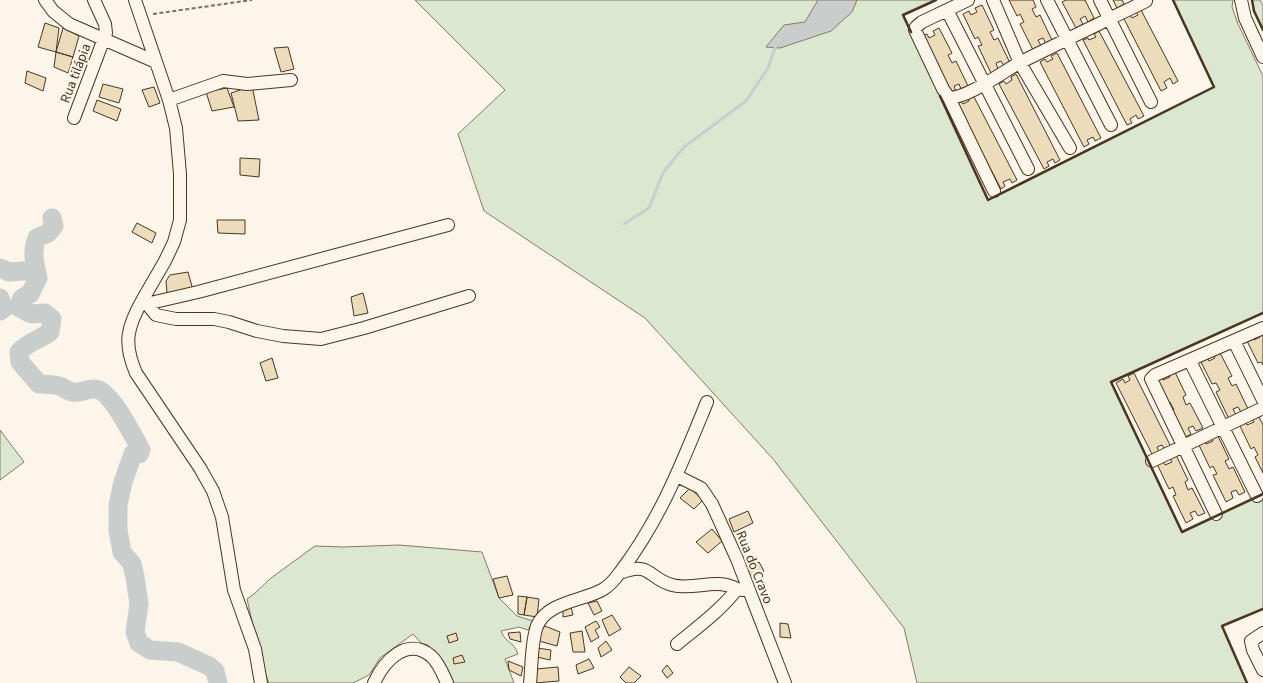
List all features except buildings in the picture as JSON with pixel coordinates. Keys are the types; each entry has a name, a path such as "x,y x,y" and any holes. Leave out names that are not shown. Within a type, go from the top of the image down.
{"street":[{"path":"45,0 52,11 60,18 156,62"},
{"path":"94,0 106,29 104,39"},
{"path":"135,0 170,100 176,128 179,155 180,220 168,255 129,326 127,341 130,358 136,373 200,468 213,491 222,517 234,590 255,649 261,683"},
{"path":"968,0 918,24 915,30 994,191"},
{"path":"993,0 1020,63 1070,148"},
{"path":"1047,0 1111,125"},
{"path":"1100,0 1151,102"},
{"path":"949,98 959,96 984,84 1020,63 1146,0"},
{"path":"1241,0 1245,18 1263,57"},
{"path":"947,10 1028,169"},
{"name":"Rua tilápia","path":"74,118 104,39"},
{"path":"170,100 223,82 247,84 291,80"},
{"path":"144,301 198,292 448,225"},
{"path":"144,301 156,315 162,318 214,319 265,332 308,339 321,339 364,328 468,296"},
{"path":"1216,514 1151,379 1155,375 1263,328"},
{"path":"1234,341 1263,400"},
{"path":"1190,361 1257,496"},
{"path":"530,683 538,625 552,609 601,590 610,585 620,573 649,531 677,476 707,402"},
{"path":"1152,461 1263,408"},
{"name":"Rua do Cravo","path":"677,476 700,488 709,499 729,542 743,590 785,683"},
{"path":"620,573 632,568 642,568 672,585 723,584 743,590"},
{"path":"677,644 743,590"},
{"path":"1263,633 1251,641 1253,650 1263,670"},
{"path":"372,681 385,664 396,654 409,648 417,648 432,657 448,683"}],"path":[{"path":"141,16 252,0"}],"green space":[{"path":"415,0 936,0 903,15 988,200 1214,87 1173,0 1233,0 1232,7 1238,24 1263,76 1263,313 1111,382 1182,532 1263,494 1263,609 1222,626 1247,683 917,683 904,628 773,459 645,318 484,211 458,134 505,90"},
{"path":"1252,0 1260,0 1263,6 1263,30 1254,11"},
{"path":"0,430 24,462 0,480"},
{"path":"399,545 482,552 499,598 517,616 533,621 528,630 519,627 501,631 505,638 514,646 518,654 505,659 514,683 454,683 442,659 428,645 421,643 413,634 380,658 369,675 353,683 269,683 262,665 247,599 271,578 315,546"}],"shaded area":[{"path":"818,0 857,0 852,12 831,31 780,48 766,47 784,25 805,22"}],"waterway":[{"path":"624,224 649,208 663,173 684,147 746,101 768,68 776,45"},
{"path":"52,218 54,226 48,233 37,238 35,243 34,258 38,278 30,294 22,298 18,307 31,314 45,313 52,319 50,332 19,352 20,362 39,384 56,385 71,392 92,389 101,391 108,397 121,415 141,450 139,454 133,454 123,482 118,505 118,530 122,552 132,564 139,604 135,632 139,643 150,650 178,652 209,666 215,671 218,683"},
{"path":"0,268 9,272 36,270"},
{"path":"0,298 3,309 0,311"}],"wall":[{"path":"911,32 903,15 936,0"},
{"path":"940,96 988,200 1214,87 1173,0"},
{"path":"1252,0 1254,11 1263,30"},
{"path":"1263,313 1111,382 1182,532 1263,494"},
{"path":"1247,683 1222,626 1263,609"}]}
